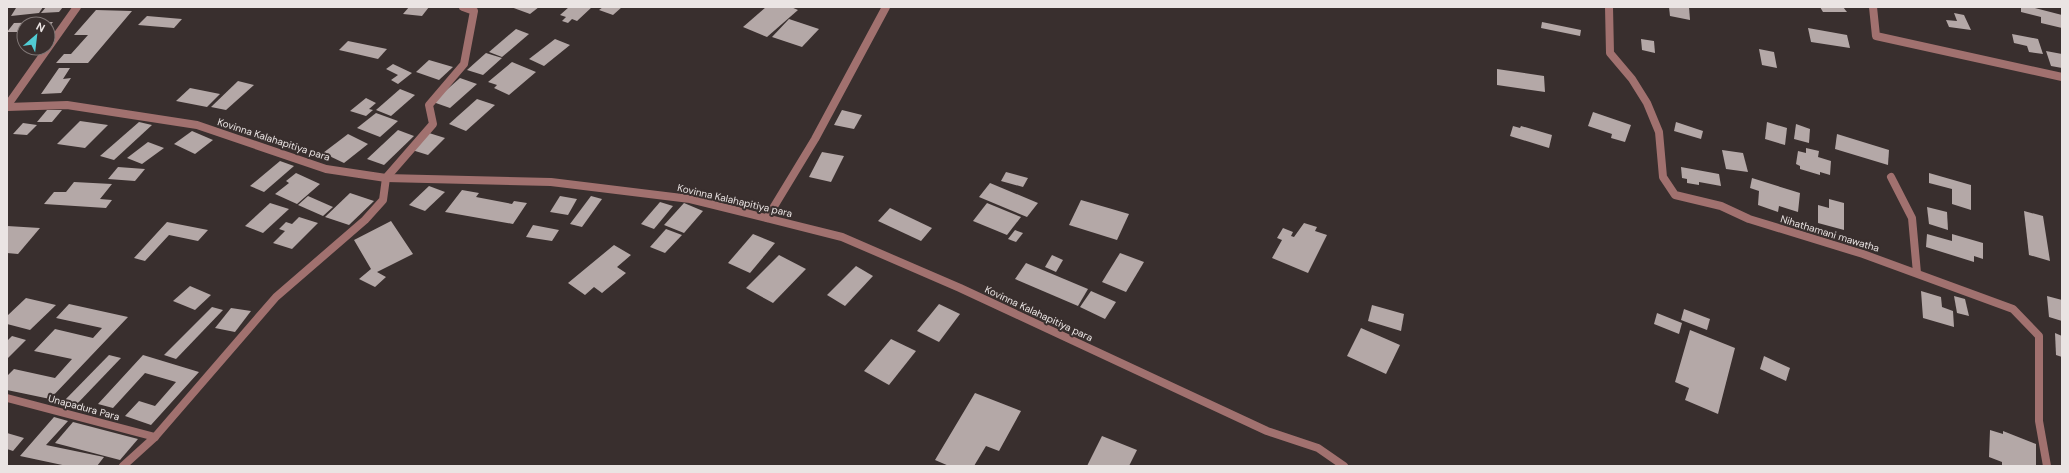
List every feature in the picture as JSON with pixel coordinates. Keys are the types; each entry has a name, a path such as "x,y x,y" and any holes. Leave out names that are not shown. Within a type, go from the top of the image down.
{"street":[{"path":"7,107 77,7"},
{"path":"123,466 155,437 276,297 366,220 382,200 386,178 433,124 429,105 464,64 474,11 463,7"},
{"path":"767,218 815,138 886,7"},
{"name":"Nihathamani mawatha","path":"1609,7 1610,53 1632,79 1647,103 1659,132 1663,177 1675,195 1721,206 1770,226 1917,273 1937,282 2013,309 2039,336 2039,421 2047,466"},
{"path":"1872,7 1876,36 2062,77"},
{"name":"Kovinna Kalahapitiya para","path":"7,107 67,106 197,125 326,169 386,178 551,182 690,199 842,237 960,288 1267,431 1318,448 1344,466"},
{"path":"1891,177 1912,218 1917,273"},
{"name":"Unapadura Para","path":"7,398 155,437"}],"building":[{"path":"43,7 39,13 11,16 16,8"},
{"path":"46,7 63,7 59,12 41,13"},
{"path":"409,7 429,7 422,16 403,14"},
{"path":"511,7 539,7 530,14"},
{"path":"569,7 592,7 577,21 572,19 568,23 562,21 566,17 560,15"},
{"path":"603,7 622,7 613,15 599,10"},
{"path":"766,7 791,7 798,10 767,37 743,27"},
{"path":"1669,7 1689,7 1690,20 1670,16"},
{"path":"1820,7 1843,7 1847,12 1823,12"},
{"path":"2021,7 2031,7 2062,15 2062,28 2041,23 2041,17 2021,12"},
{"path":"96,10 132,11 88,63 56,63 64,54 71,54 88,35 74,35"},
{"path":"1954,13 1964,15 1971,30 1949,27 1946,20 1957,21"},
{"path":"147,16 182,19 174,28 138,25"},
{"path":"789,19 819,29 802,47 772,37"},
{"path":"1542,22 1581,30 1580,36 1541,28"},
{"path":"14,23 16,23 16,32 7,32"},
{"path":"1808,28 1847,35 1850,48 1811,42"},
{"path":"516,29 529,34 502,57 489,52"},
{"path":"2012,34 2038,39 2043,54 2029,52 2027,46 2014,43"},
{"path":"555,39 570,45 544,66 529,59"},
{"path":"1641,39 1654,41 1655,53 1642,50"},
{"path":"348,41 387,49 378,59 339,50"},
{"path":"1759,49 1774,52 1777,68 1762,65"},
{"path":"2046,51 2062,54 2062,68 2051,66"},
{"path":"486,53 502,58 483,75 467,70"},
{"path":"429,60 453,67 439,80 416,72"},
{"path":"512,62 536,72 509,95 494,88 497,85 488,82"},
{"path":"393,64 412,73 398,84 391,80 398,75 386,69"},
{"path":"59,68 70,68 63,79 71,78 61,93 41,94"},
{"path":"1497,69 1544,76 1545,92 1497,85"},
{"path":"460,78 477,84 450,108 433,102"},
{"path":"238,81 254,85 226,110 211,107"},
{"path":"190,88 220,94 207,107 176,101"},
{"path":"400,89 415,95 391,116 376,110"},
{"path":"366,98 376,103 369,109 373,110 366,116 350,111"},
{"path":"477,99 495,105 466,131 449,124"},
{"path":"47,110 62,110 52,122 37,122"},
{"path":"842,110 862,115 854,129 834,125"},
{"path":"1593,112 1631,125 1625,142 1611,138 1612,134 1588,126"},
{"path":"376,113 398,121 380,137 357,128"},
{"path":"80,121 108,125 85,148 57,144"},
{"path":"139,122 152,125 114,160 100,156"},
{"path":"1676,122 1703,131 1701,139 1674,131"},
{"path":"1767,122 1787,128 1785,145 1765,139"},
{"path":"23,123 37,125 27,135 13,134"},
{"path":"1796,124 1810,129 1809,143 1794,139"},
{"path":"1513,126 1520,128 1521,126 1552,135 1549,148 1510,136"},
{"path":"398,130 414,136 384,165 367,159"},
{"path":"192,131 213,140 195,154 174,144"},
{"path":"429,133 445,138 428,155 412,150"},
{"path":"348,134 368,144 344,163 323,153"},
{"path":"1837,134 1889,150 1888,165 1835,149"},
{"path":"148,142 164,148 142,164 127,158"},
{"path":"1806,148 1819,151 1818,157 1831,161 1830,175 1820,172 1820,175 1800,169 1800,166 1796,164 1798,151 1806,153"},
{"path":"1722,150 1743,153 1748,172 1726,169"},
{"path":"822,152 844,156 831,182 809,177"},
{"path":"280,161 294,166 264,192 250,186"},
{"path":"118,167 145,169 135,181 108,179"},
{"path":"1681,167 1719,174 1721,186 1699,182 1699,185 1687,183 1687,179 1682,178"},
{"path":"1006,172 1028,178 1023,187 1001,181"},
{"path":"296,173 320,184 297,204 275,194 289,183 286,181"},
{"path":"1929,173 1971,185 1971,210 1952,204 1952,189 1929,183"},
{"path":"1752,178 1800,193 1798,212 1779,206 1778,212 1758,205 1759,191 1750,188"},
{"path":"74,182 112,184 100,199 112,200 106,208 44,204 54,192 66,192"},
{"path":"990,183 1038,203 1027,217 979,197"},
{"path":"429,186 445,192 425,211 409,205"},
{"path":"462,190 479,193 476,197 512,204 514,201 527,203 513,224 445,212"},
{"path":"350,193 374,201 349,225 325,217"},
{"path":"308,196 333,207 323,216 298,205"},
{"path":"560,196 577,199 568,215 550,212"},
{"path":"591,196 602,199 582,227 570,224"},
{"path":"1829,199 1844,203 1844,230 1818,223 1818,205 1829,208"},
{"path":"1081,200 1129,214 1117,240 1069,225"},
{"path":"660,202 673,206 654,229 641,224"},
{"path":"270,203 289,209 263,233 245,226"},
{"path":"684,203 703,211 684,233 664,225"},
{"path":"987,203 1021,217 1007,235 973,221"},
{"path":"1927,207 1947,212 1948,230 1929,224"},
{"path":"890,208 932,228 921,241 878,221"},
{"path":"2024,211 2043,216 2050,261 2029,255"},
{"path":"299,217 318,223 292,249 273,243 285,231 279,229 286,222 292,224"},
{"path":"391,221 413,254 377,272 386,277 375,287 359,279 371,269 354,240"},
{"path":"167,222 208,230 198,241 169,235 145,261 134,258"},
{"path":"1304,223 1317,227 1315,231 1327,235 1308,273 1272,258 1282,240 1277,238 1283,228 1293,232 1291,236 1294,237"},
{"path":"533,225 559,230 552,241 526,237"},
{"path":"7,226 40,228 18,254 7,253"},
{"path":"666,229 682,235 665,253 650,247"},
{"path":"1015,230 1023,233 1016,242 1008,239"},
{"path":"753,234 775,243 750,273 728,263"},
{"path":"1927,234 1952,241 1952,234 1983,243 1983,259 1974,256 1974,262 1926,247"},
{"path":"614,245 631,255 617,267 626,273 602,293 594,287 585,295 568,283"},
{"path":"1120,253 1144,262 1126,292 1102,282"},
{"path":"779,255 806,269 773,303 746,288"},
{"path":"1052,255 1063,260 1056,272 1045,267"},
{"path":"1026,263 1088,289 1078,306 1015,279"},
{"path":"856,266 873,276 845,306 827,295"},
{"path":"190,286 211,295 195,310 173,301"},
{"path":"1091,291 1116,302 1105,319 1080,307"},
{"path":"1921,291 1941,297 1942,307 1953,311 1954,327 1923,318"},
{"path":"1954,296 1965,299 1969,316 1957,313"},
{"path":"2047,296 2062,300 2062,321 2049,317"},
{"path":"26,298 56,305 30,330 7,324 7,316"},
{"path":"69,304 128,317 50,399 7,390 7,376 14,369 55,378 72,359 34,351 55,329 93,338 102,328 56,318"},
{"path":"939,304 960,314 939,342 917,331"},
{"path":"1372,305 1404,314 1401,331 1368,321"},
{"path":"212,307 223,310 176,359 164,355"},
{"path":"231,308 251,311 235,332 215,328"},
{"path":"1684,309 1710,319 1707,330 1681,320"},
{"path":"1657,313 1682,323 1679,334 1654,324"},
{"path":"1361,328 1400,345 1386,374 1347,356"},
{"path":"1690,330 1735,348 1718,414 1685,400 1689,388 1675,382"},
{"path":"2055,333 2062,336 2062,357 2056,355"},
{"path":"12,336 26,340 7,359 7,341"},
{"path":"891,339 916,351 889,385 864,371"},
{"path":"109,355 121,358 75,406 63,402"},
{"path":"143,355 199,372 151,425 125,416 139,401 155,406 176,382 145,373 113,408 98,404"},
{"path":"1764,356 1790,368 1786,381 1760,369"},
{"path":"975,393 1021,411 999,451 986,446 974,466 949,466 935,460"},
{"path":"54,417 68,421 46,445 104,457 97,466 67,466 20,456"},
{"path":"73,422 138,439 120,460 55,443"},
{"path":"1990,430 2003,434 2003,431 2036,444 2036,466 2002,466 2002,462 1989,457"},
{"path":"7,433 24,438 13,451 7,449"},
{"path":"1102,436 1137,450 1129,466 1087,466"}]}
